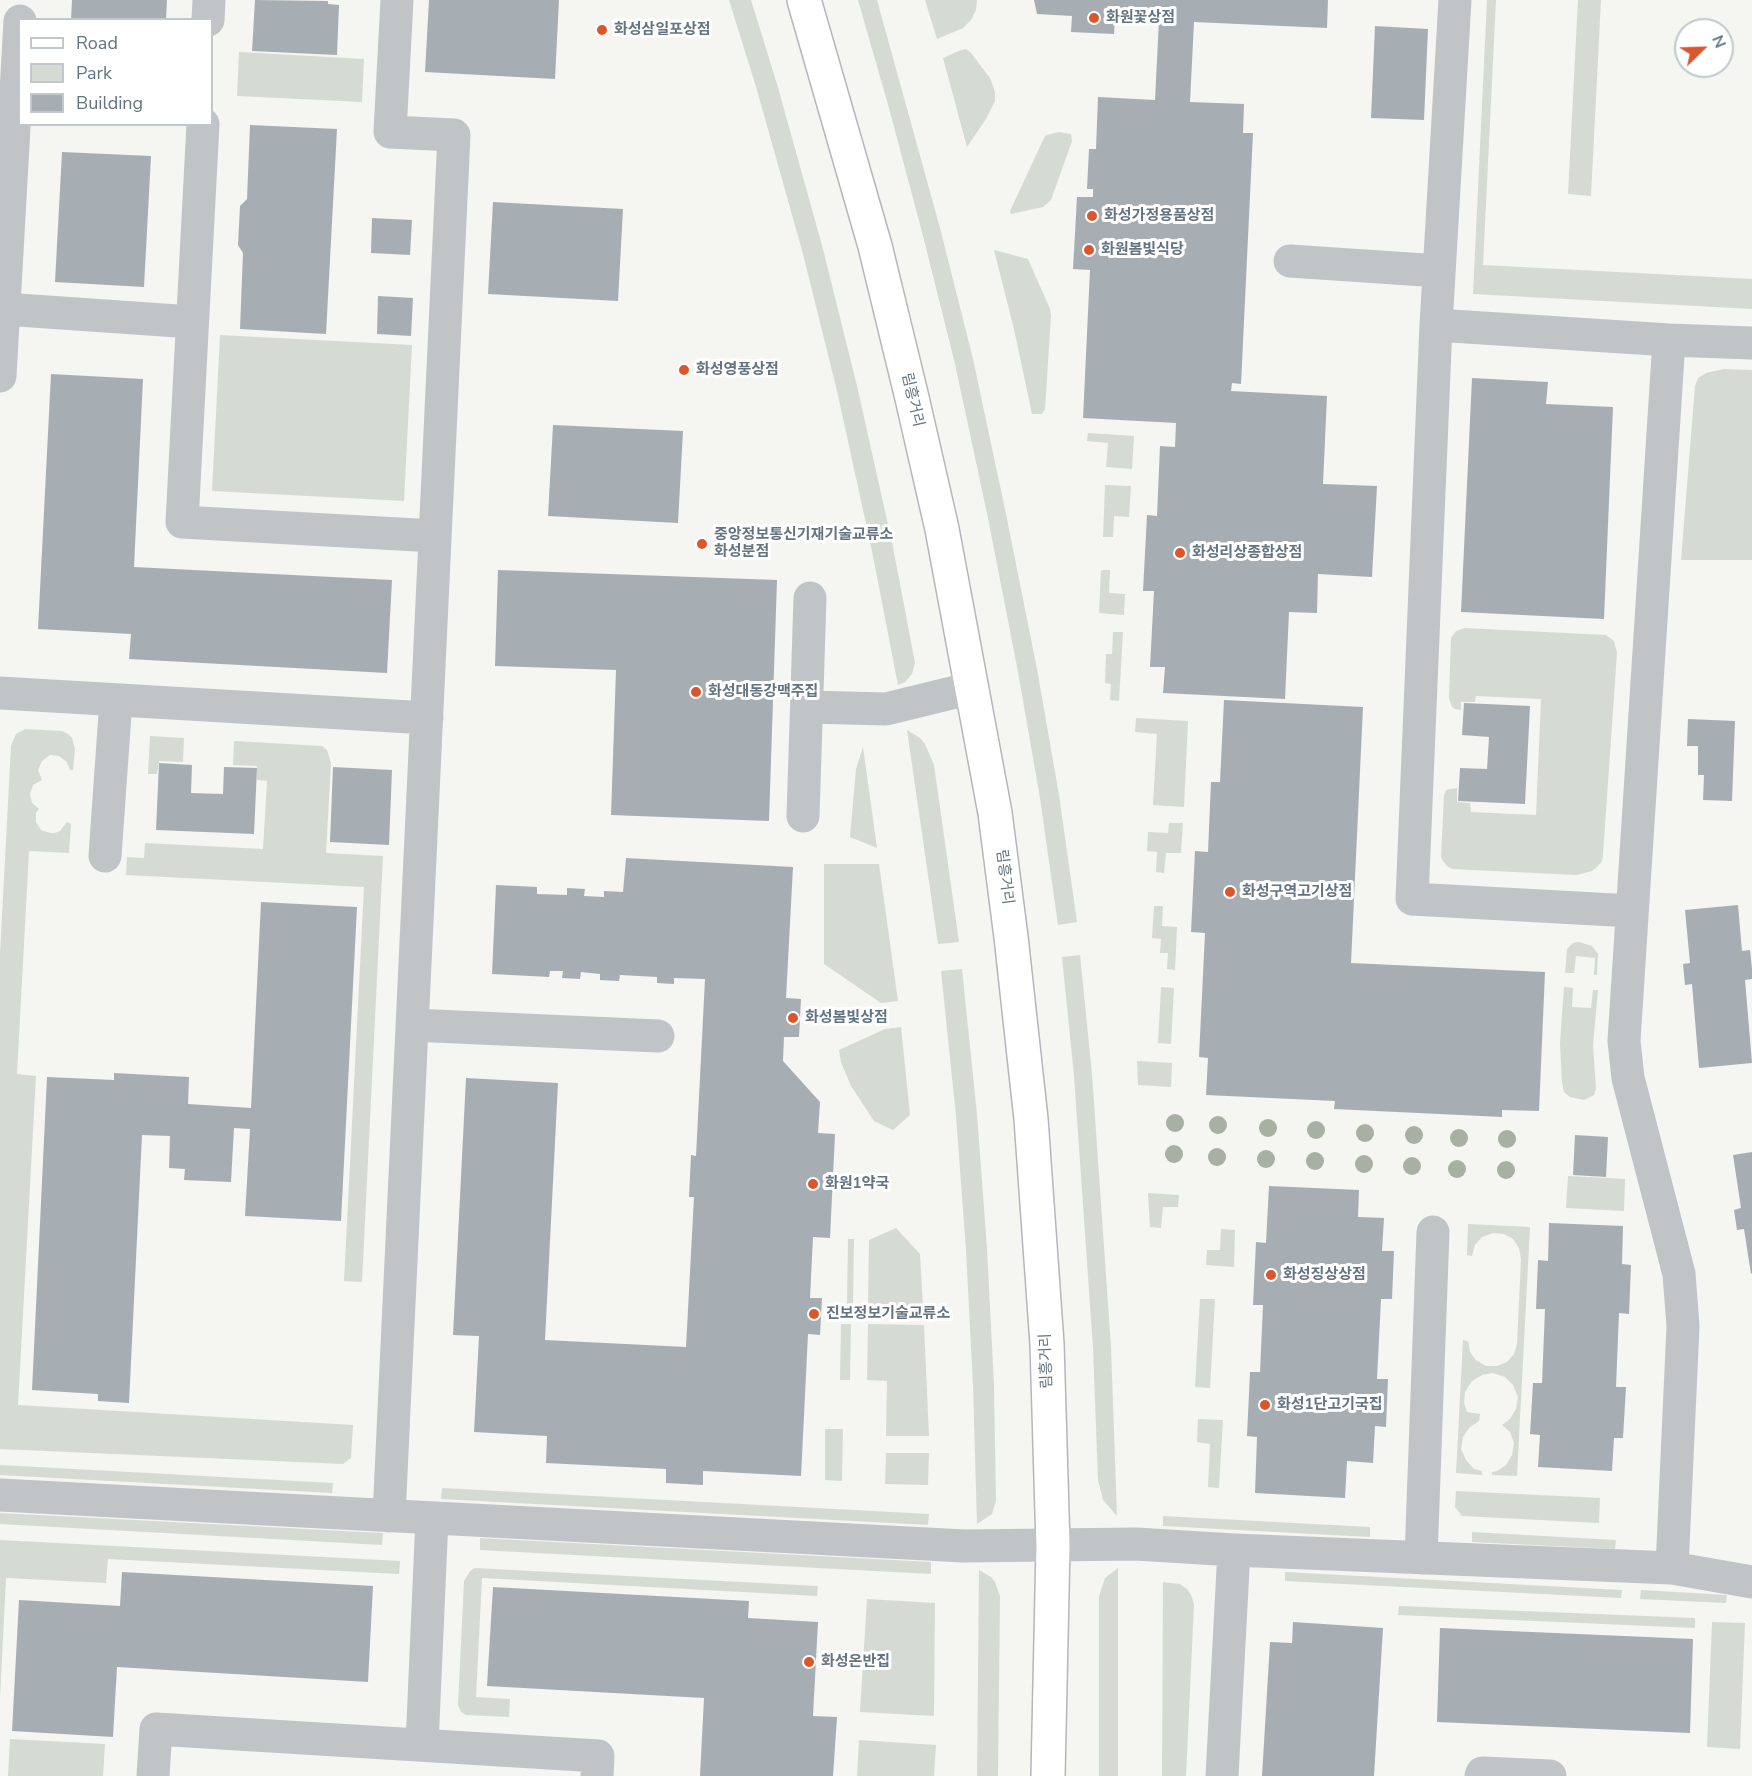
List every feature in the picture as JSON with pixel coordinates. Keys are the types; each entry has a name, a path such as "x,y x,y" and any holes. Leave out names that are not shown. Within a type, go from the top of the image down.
{"main road":[{"name":"림흥거리","path":"804,0 872,235 906,375 942,529 995,813 1031,1119 1047,1344 1053,1546 1048,1776"}],"street":[{"path":"20,18 21,0"},
{"path":"208,18 209,0"},
{"path":"389,1516 454,135 390,132 397,0"},
{"path":"1455,0 1438,272 1412,899 1632,911"},
{"path":"0,376 18,81"},
{"path":"203,126 182,522 435,536"},
{"path":"1290,261 1438,272"},
{"path":"4,309 192,322"},
{"path":"1436,325 1752,343"},
{"path":"1669,340 1624,1041 1628,1078 1679,1274 1683,1326 1672,1568"},
{"path":"803,816 810,598"},
{"path":"807,707 886,709 972,688"},
{"path":"0,693 427,718"},
{"path":"105,856 116,700"},
{"path":"412,1025 658,1036"},
{"path":"1421,1558 1433,1232"},
{"path":"0,1495 964,1546 1136,1544 1672,1568 1752,1582"},
{"path":"422,1745 432,1518"},
{"path":"1222,1776 1234,1550"},
{"path":"153,1776 156,1729 598,1756 597,1776"},
{"path":"1481,1776 1482,1773 1550,1776"}],"green space":[{"path":"729,0 751,0 823,249 857,386 893,547 915,663 912,674 905,682 898,685 837,391 803,254"},
{"path":"858,0 877,0 940,228 973,359 1037,669 1059,795 1077,922 1058,925 1040,798 1018,672 955,364 889,108"},
{"path":"925,0 977,0 976,10 971,20 963,28 937,39"},
{"path":"1487,0 1496,0 1483,265 1752,279 1752,309 1473,294"},
{"path":"1578,0 1601,0 1591,196 1568,194"},
{"path":"966,49 990,78 995,92 995,101 986,119 967,147 943,58"},
{"path":"239,52 364,59 362,102 237,96"},
{"path":"1059,132 1071,134 1072,141 1051,200 1043,207 1011,214 1010,211 1044,138 1046,135"},
{"path":"994,250 1028,259 1050,309 1045,409 1042,414 1032,414"},
{"path":"220,335 412,345 404,501 212,491"},
{"path":"1724,369 1752,370 1752,560 1681,560 1695,386 1698,378 1706,373"},
{"path":"1088,433 1134,436 1132,469 1106,467 1108,443 1087,441"},
{"path":"1105,485 1131,486 1129,517 1114,516 1113,537 1103,537"},
{"path":"1101,570 1110,570 1109,593 1125,594 1124,615 1099,613"},
{"path":"1465,628 1606,635 1614,641 1617,653 1603,854 1602,861 1592,871 1577,875 1452,869 1443,861 1441,857 1446,790 1457,788 1457,802 1470,803 1471,812 1536,815 1541,699 1476,696 1475,702 1461,702 1461,710 1452,707 1449,698 1451,638 1456,631"},
{"path":"1113,632 1123,632 1119,701 1110,700 1111,684 1105,683 1106,654 1112,654"},
{"path":"1136,718 1188,721 1184,807 1153,805 1157,734 1135,732"},
{"path":"25,729 62,731 72,738 75,749 73,770 70,770 67,762 59,756 50,755 42,761 38,770 42,780 33,785 30,794 32,803 39,809 36,813 36,822 41,830 55,833 60,831 67,822 71,824 69,853 29,851 17,1074 36,1076 18,1405 353,1425 351,1458 343,1464 0,1449 0,954 11,746 16,734"},
{"path":"907,730 925,744 934,765 959,942 938,944"},
{"path":"150,736 184,738 183,762 159,761 157,774 148,774"},
{"path":"234,741 322,746 327,750 331,763 326,853 383,856 362,1282 344,1281 364,887 126,875 127,857 144,858 145,843 263,849 267,781 257,780 257,766 233,765"},
{"path":"863,747 877,848 850,837 856,769"},
{"path":"1169,823 1183,823 1181,853 1166,853 1164,873 1156,872 1157,852 1147,851 1148,832 1168,833"},
{"path":"824,864 879,864 898,1001 881,1003 824,964"},
{"path":"1154,906 1163,906 1162,926 1177,927 1175,970 1167,969 1168,953 1160,953 1161,939 1152,938"},
{"path":"1579,942 1592,946 1598,954 1597,975 1594,975 1595,958 1576,956 1574,973 1565,973 1567,949 1573,943"},
{"path":"1080,955 1092,1074 1111,1347 1117,1516 1103,1500 1098,1480 1093,1348 1074,1076 1062,957"},
{"path":"962,969 977,1114 994,1385 996,1501 992,1514 977,1524 966,1250 956,1116 941,971"},
{"path":"1161,987 1174,988 1171,1044 1158,1043"},
{"path":"1564,987 1573,988 1572,1007 1591,1008 1593,990 1598,990 1593,1045 1596,1089 1594,1095 1584,1100 1570,1097 1564,1092 1562,1083 1560,1043"},
{"path":"901,1027 910,1115 893,1130 874,1121 851,1086 841,1062 839,1050 885,1029"},
{"path":"1137,1061 1172,1063 1171,1087 1138,1085"},
{"path":"1568,1176 1625,1179 1624,1211 1566,1208"},
{"path":"1148,1193 1179,1195 1178,1207 1163,1207 1161,1228 1150,1227"},
{"path":"1468,1224 1530,1227 1517,1476 1492,1475 1492,1472 1506,1465 1512,1455 1514,1443 1510,1432 1502,1425 1510,1419 1516,1409 1518,1397 1513,1385 1505,1377 1493,1373 1482,1375 1472,1381 1465,1392 1464,1403 1467,1412 1480,1414 1479,1421 1469,1428 1463,1437 1461,1449 1466,1460 1474,1469 1482,1471 1482,1475 1456,1473 1463,1340 1468,1341 1470,1352 1476,1360 1486,1366 1497,1366 1507,1362 1514,1354 1517,1344 1521,1259 1519,1248 1513,1239 1504,1234 1493,1233 1482,1237 1475,1245 1472,1256 1467,1255"},
{"path":"896,1228 920,1254 923,1308 868,1308 869,1240"},
{"path":"1221,1229 1235,1230 1234,1267 1206,1265 1207,1250 1220,1250"},
{"path":"848,1239 854,1239 853,1305 847,1305"},
{"path":"1200,1299 1215,1299 1210,1388 1195,1387"},
{"path":"841,1324 851,1324 850,1380 840,1380"},
{"path":"868,1324 924,1325 929,1436 886,1436 887,1381 867,1380"},
{"path":"1198,1419 1223,1420 1219,1488 1208,1487 1210,1444 1197,1442"},
{"path":"825,1429 843,1429 842,1481 825,1480"},
{"path":"886,1453 929,1453 928,1485 885,1484"},
{"path":"0,1465 333,1483 332,1493 0,1475"},
{"path":"442,1488 929,1514 928,1525 441,1499"},
{"path":"1456,1491 1600,1498 1599,1523 1462,1516 1455,1507"},
{"path":"0,1513 383,1533 382,1545 0,1524"},
{"path":"1163,1516 1370,1527 1370,1537 1163,1526"},
{"path":"1472,1532 1616,1540 1615,1549 1472,1542"},
{"path":"480,1538 931,1562 931,1574 480,1550"},
{"path":"0,1540 400,1561 399,1574 108,1559 106,1583 6,1578 0,1698"},
{"path":"475,1568 818,1586 817,1596 482,1578 476,1697 510,1699 509,1717 466,1715 461,1712 458,1705 464,1581 470,1571"},
{"path":"1118,1568 1118,1776 1099,1776 1099,1596 1105,1578"},
{"path":"979,1570 991,1577 1000,1596 998,1776 977,1776"},
{"path":"1285,1572 1622,1590 1621,1598 1285,1581"},
{"path":"1163,1582 1180,1584 1187,1589 1194,1604 1186,1776 1162,1776"},
{"path":"1641,1590 1727,1595 1726,1603 1640,1599"},
{"path":"867,1599 935,1603 934,1716 860,1712"},
{"path":"1399,1606 1695,1618 1695,1628 1398,1615"},
{"path":"1712,1622 1745,1623 1740,1749 1707,1747"},
{"path":"10,1739 105,1744 103,1776 8,1776"},
{"path":"859,1740 936,1745 934,1776 857,1776"}],"building":[{"path":"72,0 167,0 166,18 71,18"},
{"path":"255,0 328,1 328,4 339,5 337,55 252,51"},
{"path":"429,0 559,0 555,79 425,72"},
{"path":"1034,0 1328,0 1327,28 1194,22 1190,102 1244,104 1243,133 1253,133 1241,384 1232,383 1231,391 1327,396 1323,484 1377,486 1372,577 1318,574 1317,613 1289,612 1285,699 1163,693 1165,667 1150,667 1154,591 1143,591 1147,515 1157,516 1160,446 1175,447 1176,423 1083,418 1090,270 1073,269 1077,197 1093,197 1093,189 1087,189 1089,149 1096,149 1098,97 1155,100 1159,20 1115,18 1114,34 1071,32 1072,16 1037,14"},
{"path":"1375,26 1428,29 1424,120 1371,118"},
{"path":"250,125 337,129 326,334 240,329 243,253 238,245 240,206 247,199"},
{"path":"62,152 151,156 144,287 55,282"},
{"path":"493,202 623,209 618,301 488,294"},
{"path":"372,218 412,220 410,255 371,253"},
{"path":"378,296 413,298 411,336 377,334"},
{"path":"51,374 143,379 134,567 392,580 387,673 129,659 131,634 38,629"},
{"path":"1472,378 1548,382 1546,404 1613,407 1604,619 1461,612"},
{"path":"553,425 683,431 678,523 548,516"},
{"path":"498,570 777,580 769,821 611,815 616,670 495,666"},
{"path":"1224,700 1363,707 1351,963 1545,972 1539,1111 1502,1110 1502,1117 1334,1109 1335,1101 1206,1095 1208,1058 1199,1057 1205,933 1191,932 1195,851 1208,852 1211,782 1220,782"},
{"path":"1464,703 1530,706 1525,804 1458,801 1460,768 1487,769 1489,737 1462,735"},
{"path":"1688,719 1735,721 1732,801 1703,800 1704,775 1698,775 1698,746 1687,746"},
{"path":"159,763 192,765 191,793 223,794 224,767 257,768 254,834 156,830"},
{"path":"333,767 392,770 389,845 330,842"},
{"path":"626,858 793,867 786,998 801,999 799,1037 784,1037 783,1061 820,1102 818,1133 835,1134 830,1238 813,1237 810,1298 822,1298 820,1335 808,1334 801,1476 703,1471 703,1485 666,1483 666,1469 546,1463 547,1436 474,1432 479,1336 453,1335 466,1078 558,1083 545,1340 686,1347 694,1197 689,1197 691,1155 696,1156 705,979 674,978 674,984 657,983 657,977 620,975 619,981 600,980 600,974 581,972 580,979 562,978 563,971 550,971 549,977 492,974 496,885 537,887 537,894 567,895 567,888 585,889 584,896 604,897 604,891 623,892"},
{"path":"261,902 357,907 341,1221 245,1216 250,1129 234,1128 231,1182 184,1180 185,1169 169,1168 170,1136 142,1135 129,1403 98,1401 98,1394 32,1390 47,1077 114,1080 114,1073 189,1077 188,1104 251,1108"},
{"path":"1738,905 1742,951 1750,950 1752,969 1752,979 1745,980 1752,1063 1699,1068 1692,984 1685,985 1683,964 1690,963 1685,910"},
{"path":"1575,1135 1608,1137 1606,1177 1573,1175"},
{"path":"1752,1152 1751,1274 1744,1229 1737,1230 1734,1210 1741,1208 1733,1155"},
{"path":"1269,1186 1359,1190 1358,1217 1384,1218 1382,1251 1394,1251 1392,1299 1381,1299 1377,1379 1388,1379 1386,1427 1375,1426 1373,1463 1347,1461 1345,1498 1255,1493 1257,1437 1247,1436 1250,1372 1260,1372 1263,1305 1253,1305 1256,1242 1266,1243"},
{"path":"1549,1223 1623,1226 1622,1264 1631,1265 1629,1314 1619,1313 1616,1387 1626,1387 1623,1438 1614,1438 1612,1471 1538,1467 1540,1435 1530,1434 1533,1383 1542,1383 1545,1309 1536,1309 1538,1260 1548,1261"},
{"path":"122,1572 373,1586 368,1682 117,1667 113,1737 12,1731 19,1600 120,1606"},
{"path":"493,1587 749,1601 748,1618 818,1622 813,1716 837,1717 833,1776 700,1776 704,1698 487,1686"},
{"path":"1293,1622 1383,1628 1374,1776 1262,1776 1270,1642 1292,1643"},
{"path":"1440,1628 1693,1639 1690,1733 1437,1722"}],"place":[{"name":"화원꽃상점","path":"1094,18"},
{"name":"화성삼일포상점","path":"602,30"},
{"name":"화성가정용품상점","path":"1092,216"},
{"name":"화원봄빛식당","path":"1089,250"},
{"name":"화성영풍상점","path":"684,370"},
{"name":"중앙정보통신기재기술교류소 화성분점","path":"702,544"},
{"name":"화성리상종합상점","path":"1180,553"},
{"name":"화성대동강맥주집","path":"696,692"},
{"name":"화성구역고기상점","path":"1230,892"},
{"name":"화성봄빛상점","path":"793,1018"},
{"name":"화원1약국","path":"813,1184"},
{"name":"화성징상상점","path":"1271,1275"},
{"name":"진보정보기술교류소","path":"814,1314"},
{"name":"화성1단고기국집","path":"1265,1405"},
{"name":"화성온반집","path":"809,1662"}]}
